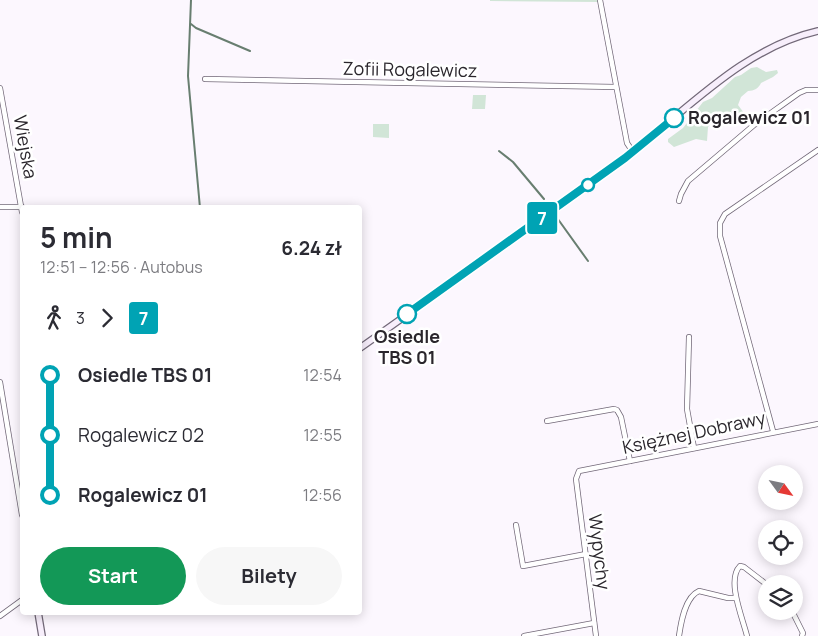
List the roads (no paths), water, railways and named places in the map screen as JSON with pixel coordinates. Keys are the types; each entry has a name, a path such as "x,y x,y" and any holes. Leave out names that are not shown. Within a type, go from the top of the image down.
{"street":[{"path":"600,0 627,143 633,152"},
{"path":"362,347 633,152 737,67 793,38 818,30"},
{"name":"Zofii Rogalewicz","path":"204,79 616,87"},
{"name":"Wiejska","path":"0,88 21,205"},
{"path":"679,201 688,181 754,125 799,93 806,90 818,90"},
{"path":"773,431 723,244 720,223 724,214 818,150"},
{"path":"0,207 20,209"},
{"path":"689,337 687,409 694,448"},
{"path":"0,382 20,503"},
{"path":"547,421 617,410 621,417 630,461"},
{"name":"Księżnej Dobrawy","path":"577,473 582,470 773,431 818,424"},
{"name":"Wypychy","path":"577,473 576,479 596,636"},
{"path":"516,525 524,566 586,554"},
{"path":"747,636 735,598 735,577 738,567 744,567 758,578"},
{"path":"679,636 688,601 696,592 702,591 735,598"},
{"path":"0,616 20,601"},
{"path":"38,615 42,636"},
{"path":"796,620 803,633 802,636"},
{"path":"524,636 594,623"}],"waterway":[{"path":"191,0 188,76 200,205"},
{"path":"191,24 196,28 250,51"},
{"path":"499,151 513,162 544,199"},
{"path":"555,215 588,261"}],"place":[{"name":"Rogalewicz 01","path":"674,118"},
{"name":"Osiedle TBS 01","path":"407,314"}]}
